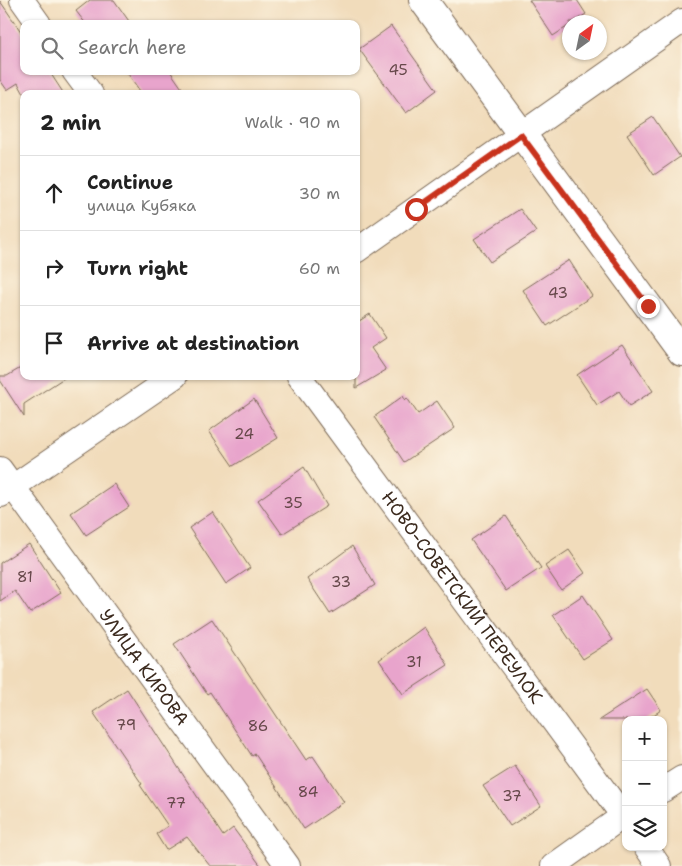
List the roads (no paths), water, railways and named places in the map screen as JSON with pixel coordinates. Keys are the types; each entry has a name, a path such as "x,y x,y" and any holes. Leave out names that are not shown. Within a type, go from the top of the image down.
{"main road":[{"path":"423,0 682,352"}],"street":[{"path":"22,0 36,20"},
{"path":"360,247 682,21"},
{"path":"77,75 88,90"},
{"path":"4,484 169,380"},
{"name":"НОВО-СОВЕТСКИЙ ПЕРЕУЛОК","path":"301,380 622,813"},
{"name":"УЛИЦА КИРОВА","path":"4,484 288,866"},
{"path":"667,787 682,778"},
{"path":"553,866 622,819"},
{"path":"649,851 659,866"}]}
